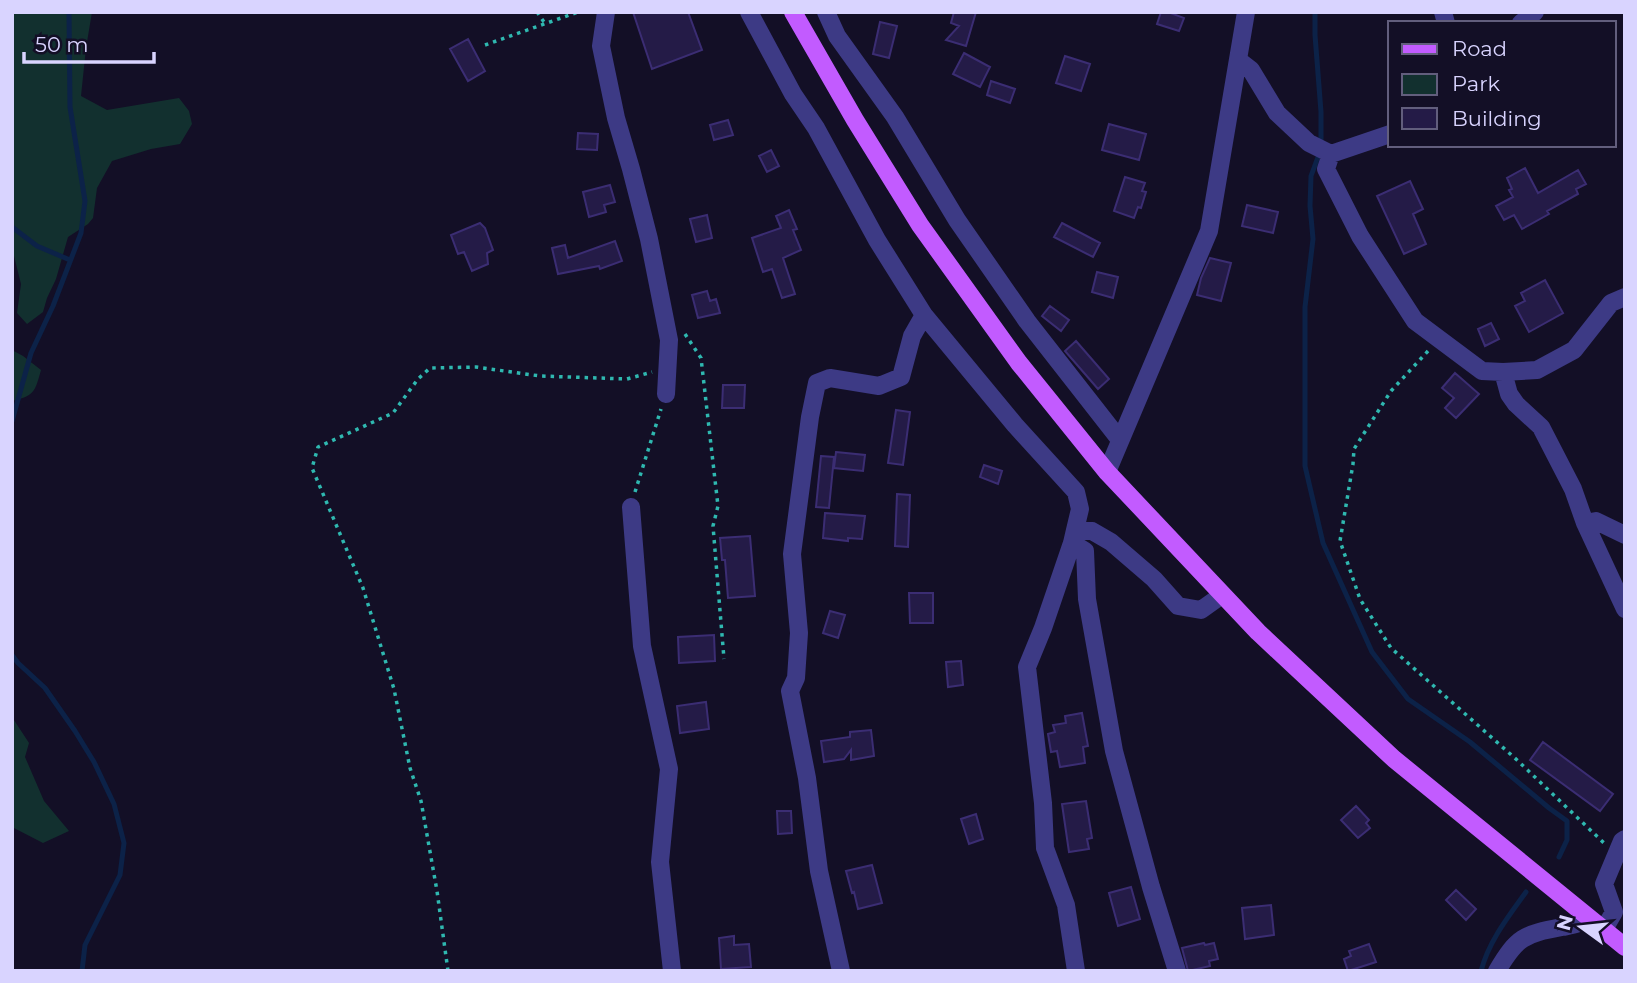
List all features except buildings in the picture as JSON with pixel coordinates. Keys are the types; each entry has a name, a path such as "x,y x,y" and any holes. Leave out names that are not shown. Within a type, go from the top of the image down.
{"main road":[{"path":"793,12 920,225 1019,363 1107,472 1258,632 1394,759 1625,947"}],"street":[{"path":"606,12 601,46 616,118 652,253 669,340 666,394"},
{"path":"749,12 877,240 924,315 1015,425 1076,492 1080,509 1074,537 1027,667 1043,803 1045,848 1066,905 1076,971"},
{"path":"825,12 837,36 895,117 957,220 1027,321 1120,440"},
{"path":"1107,472 1209,231 1246,12"},
{"path":"1238,60 1251,70 1277,113 1309,143 1331,154 1388,135"},
{"path":"1331,154 1326,169 1360,236 1415,321 1482,371 1537,370 1574,350 1611,303 1625,297"},
{"path":"841,971 819,871 807,778 790,691 796,678 799,633 792,554 817,383 830,379 880,386 901,377 912,336 924,315"},
{"path":"1503,372 1509,394 1541,427 1573,489 1585,523 1625,609"},
{"path":"631,508 642,646 669,769 660,862 672,971"},
{"path":"1585,523 1596,521 1625,535"},
{"path":"1074,537 1093,531 1111,542 1154,579 1178,606 1201,610 1222,595"},
{"path":"1074,537 1085,551 1087,599 1114,751 1177,971"},
{"path":"1603,931 1614,912 1604,884 1625,839"},
{"path":"1497,971 1520,939 1535,932 1580,924 1587,917"}],"path":[{"path":"537,12 546,25"},
{"path":"485,45 578,12"},
{"path":"681,327 701,358 718,506 713,526 724,659"},
{"path":"1439,339 1391,391 1354,449 1340,541 1360,599 1391,648 1517,760 1616,856"},
{"path":"448,971 421,801 410,768 394,689 363,588 312,468 318,447 393,413 418,379 430,368 476,367 540,376 627,379 667,367"},
{"path":"631,508 666,394"}],"green space":[{"path":"12,12 92,12 81,96 107,110 179,98 189,111 192,124 180,144 151,149 112,161 97,188 93,218 68,237 43,312 27,324 17,313 21,284 12,248"},
{"path":"12,350 41,370 30,395 12,401"},
{"path":"12,717 29,743 25,757 44,801 69,831 43,843 12,827"}],"waterway":[{"path":"12,421 31,353 53,306 81,233 85,201 70,107 69,12"},
{"path":"1315,12 1321,149 1311,176 1313,239 1305,307 1305,466 1323,543 1372,652 1408,699 1470,742 1567,821 1567,840 1559,857"},
{"path":"12,227 37,246 70,260"},
{"path":"12,655 45,688 94,762 114,804 124,843 120,875 85,945 82,971"},
{"path":"1481,971 1494,939 1526,892"}]}
